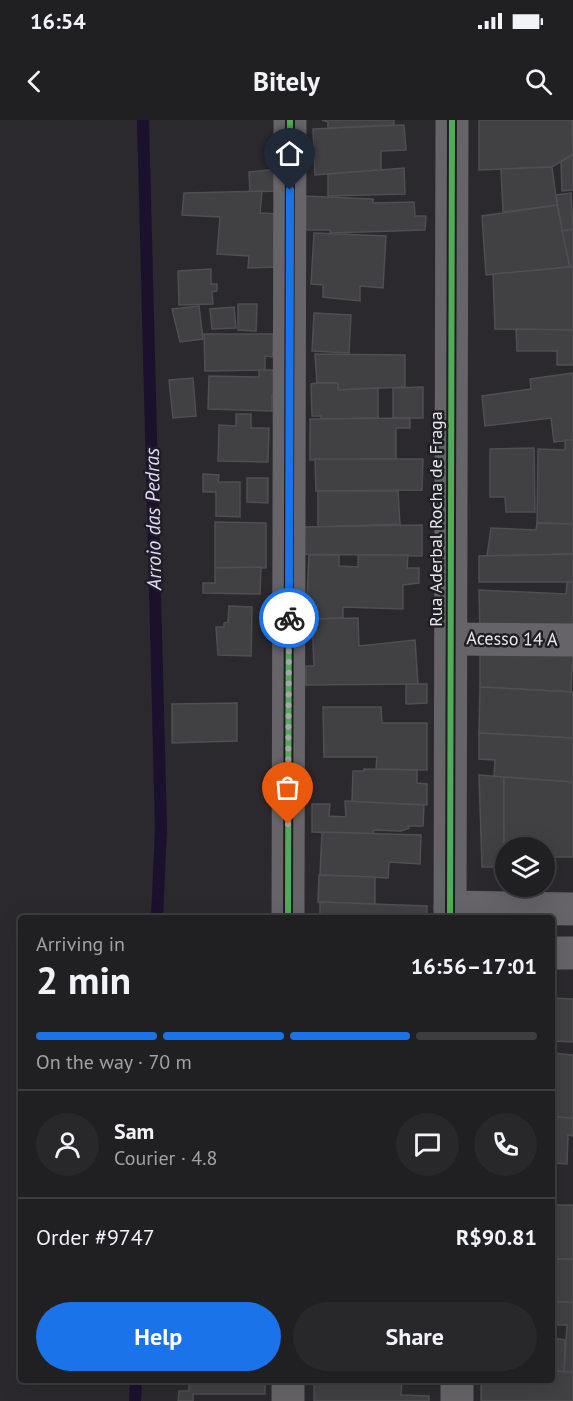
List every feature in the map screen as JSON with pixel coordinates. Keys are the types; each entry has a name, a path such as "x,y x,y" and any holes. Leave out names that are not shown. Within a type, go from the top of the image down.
{"street":[{"path":"288,915 290,120"},
{"name":"Rua Aderbal Rocha de Fraga","path":"450,912 452,120"},
{"name":"Acesso 14 A","path":"451,639 573,640"},
{"path":"450,912 573,909"},
{"path":"555,953 573,953"},
{"path":"288,1383 288,1401"},
{"path":"457,1383 457,1401"}],"building":[{"path":"322,120 394,120 394,125 328,128 328,122"},
{"path":"479,120 572,120 573,154 552,167 479,170"},
{"path":"404,125 406,150 381,151 381,170 315,175 313,129"},
{"path":"573,154 573,190 562,191 561,162"},
{"path":"552,167 557,205 503,212 501,169"},
{"path":"404,168 405,194 328,196 328,174"},
{"path":"278,169 279,191 250,192 249,172"},
{"path":"262,191 260,213 280,214 279,267 248,268 249,256 217,254 220,217 182,215 184,193"},
{"path":"571,193 573,229 562,231 556,195"},
{"path":"304,196 373,199 373,203 414,202 415,216 426,216 425,230 330,233 330,230 304,230"},
{"path":"557,205 570,267 486,275 482,216"},
{"path":"573,229 573,267 570,267 562,231"},
{"path":"314,233 386,236 383,288 360,286 360,301 323,297 323,285 311,284"},
{"path":"573,267 573,330 495,329 493,274"},
{"path":"211,269 211,284 217,284 217,291 212,292 213,304 179,305 178,271"},
{"path":"238,304 257,304 256,331 238,330"},
{"path":"199,306 203,339 180,342 172,309"},
{"path":"234,307 236,328 212,329 210,309"},
{"path":"314,313 351,315 349,353 312,351"},
{"path":"516,329 573,330 573,365 557,365 557,351 517,351"},
{"path":"204,334 273,334 273,357 265,356 265,370 205,371"},
{"path":"315,354 405,355 405,387 338,390 338,383 317,383"},
{"path":"259,370 274,370 278,395 272,395 272,411 208,409 209,376 259,377"},
{"path":"573,373 573,440 554,442 551,418 485,426 482,396 531,389 530,379"},
{"path":"193,378 196,416 173,418 169,380"},
{"path":"338,383 338,390 378,388 378,418 321,419 321,416 312,416 311,384"},
{"path":"423,387 423,418 393,418 393,388"},
{"path":"236,414 251,414 251,428 269,428 268,462 218,461 219,425 236,426"},
{"path":"410,418 410,428 396,428 396,459 310,460 310,419"},
{"path":"565,440 573,440 573,524 537,523 538,449 565,450"},
{"path":"534,448 535,512 506,512 505,497 490,497 490,449"},
{"path":"315,459 423,459 422,490 316,491"},
{"path":"203,474 219,475 218,482 240,482 240,517 216,516 216,492 203,492"},
{"path":"247,478 268,478 268,503 247,502"},
{"path":"318,491 398,491 400,524 318,527"},
{"path":"215,522 266,523 266,568 215,568"},
{"path":"537,523 573,524 573,554 487,556 491,528 536,530"},
{"path":"422,525 422,556 299,554 299,527"},
{"path":"573,554 573,582 479,582 479,556"},
{"path":"309,555 339,555 339,566 358,567 358,555 408,555 407,568 419,568 419,583 403,585 403,609 343,607 343,618 306,619"},
{"path":"261,567 260,594 203,593 203,583 215,583 215,568"},
{"path":"567,582 573,582 573,635 480,633 479,590 566,594"},
{"path":"229,606 252,607 251,656 218,655 216,627 224,627 224,623 228,622"},
{"path":"358,618 359,646 415,640 418,684 306,685 306,666 314,666 312,619"},
{"path":"480,643 573,653 571,692 480,687"},
{"path":"406,684 427,684 427,703 406,704"},
{"path":"480,687 573,692 573,738 479,733"},
{"path":"237,703 237,741 172,743 172,704"},
{"path":"323,707 381,707 382,723 427,723 427,770 376,769 377,757 324,757"},
{"path":"479,733 573,738 573,782 494,777 495,760 479,759"},
{"path":"364,769 417,770 417,783 427,784 427,805 352,802 353,771 364,771"},
{"path":"479,775 504,777 504,837 495,837 495,867 482,867"},
{"path":"504,777 573,782 573,857 555,857 555,837 504,837"},
{"path":"345,801 424,805 423,826 408,826 409,828 401,831 373,830 373,834 312,832 312,804 330,804 329,816 346,817"},
{"path":"322,832 421,835 420,864 389,862 388,878 320,875"},
{"path":"319,875 375,877 375,904 318,902"},
{"path":"320,902 427,906 427,915 320,915"},
{"path":"555,998 573,999 573,1042 555,1041"},
{"path":"555,1053 573,1055 573,1118 555,1117"},
{"path":"555,1117 573,1118 573,1136 568,1135 567,1164 555,1163"},
{"path":"555,1205 573,1205 573,1259 555,1259"},
{"path":"555,1259 573,1259 573,1302 555,1302"},
{"path":"555,1302 573,1302 573,1372 564,1372 567,1325 555,1325"},
{"path":"555,1338 565,1340 564,1372 555,1371"},
{"path":"555,1371 573,1372 573,1401 481,1401 481,1383 555,1383"},
{"path":"189,1383 265,1383 265,1394 193,1394 193,1401 178,1401 179,1391 189,1391"},
{"path":"314,1383 402,1383 401,1395 429,1396 429,1401 314,1401"}],"waterway":[{"name":"Arroio das Pedras","path":"143,120 161,828 157,915"},
{"name":"Arroio das Pedras","path":"135,1401 136,1383"}],"cycle path":[{"path":"288,915 290,120"},
{"path":"450,915 452,120"}],"way so far":[{"path":"288,824 289,618"}],"route":[{"path":"289,618 290,190"}]}
